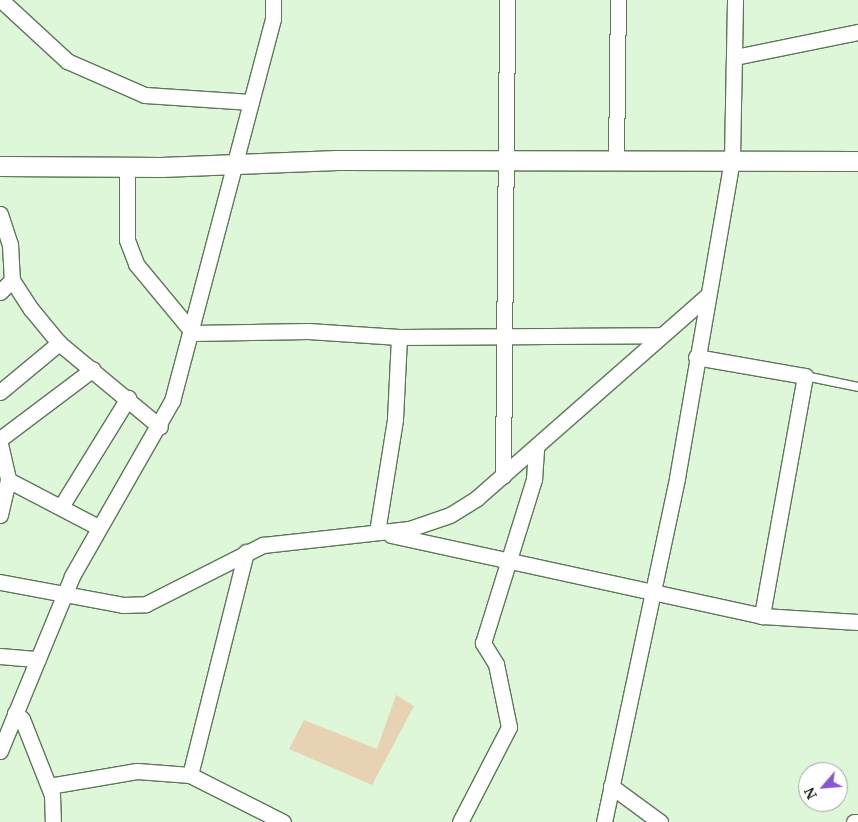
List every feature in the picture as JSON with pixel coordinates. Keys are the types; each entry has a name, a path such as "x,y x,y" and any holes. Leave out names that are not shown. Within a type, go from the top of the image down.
{"street":[{"path":"1,0 67,61 145,94 250,102"},
{"path":"0,751 64,593 98,527 160,427 192,333 236,164 250,102 273,19 274,0"},
{"path":"503,476 501,335 506,0"},
{"path":"616,159 618,0"},
{"path":"604,822 650,590 677,478 706,296 732,158 736,0"},
{"path":"735,57 858,32"},
{"path":"0,166 128,167 732,158 858,160"},
{"path":"128,167 127,240 136,264 192,333"},
{"path":"0,214 10,244 12,280 59,343 128,398 160,427"},
{"path":"0,292 12,280"},
{"path":"0,582 123,605 146,604 246,552 289,541 409,529 450,515 503,476 536,448 660,335 706,296"},
{"path":"192,333 308,331 398,337 660,335"},
{"path":"377,532 395,419 398,337"},
{"path":"0,392 59,343"},
{"path":"696,357 806,376 762,616"},
{"path":"0,439 93,369"},
{"path":"62,505 128,398"},
{"path":"0,444 8,480 0,515"},
{"path":"460,822 509,728 496,664 483,643 506,561 534,479 536,448"},
{"path":"8,480 62,505 98,527"},
{"path":"377,532 506,561 650,590 762,616 858,622"},
{"path":"190,775 246,552"},
{"path":"0,656 38,659"},
{"path":"15,713 22,719 49,786 53,822"},
{"path":"49,786 137,771 190,775 283,822"},
{"path":"611,786 660,822"}],"lane":[{"path":"806,376 858,387"}],"shaded area":[{"path":"396,695 414,706 372,785 289,749 304,720 377,749"}]}
